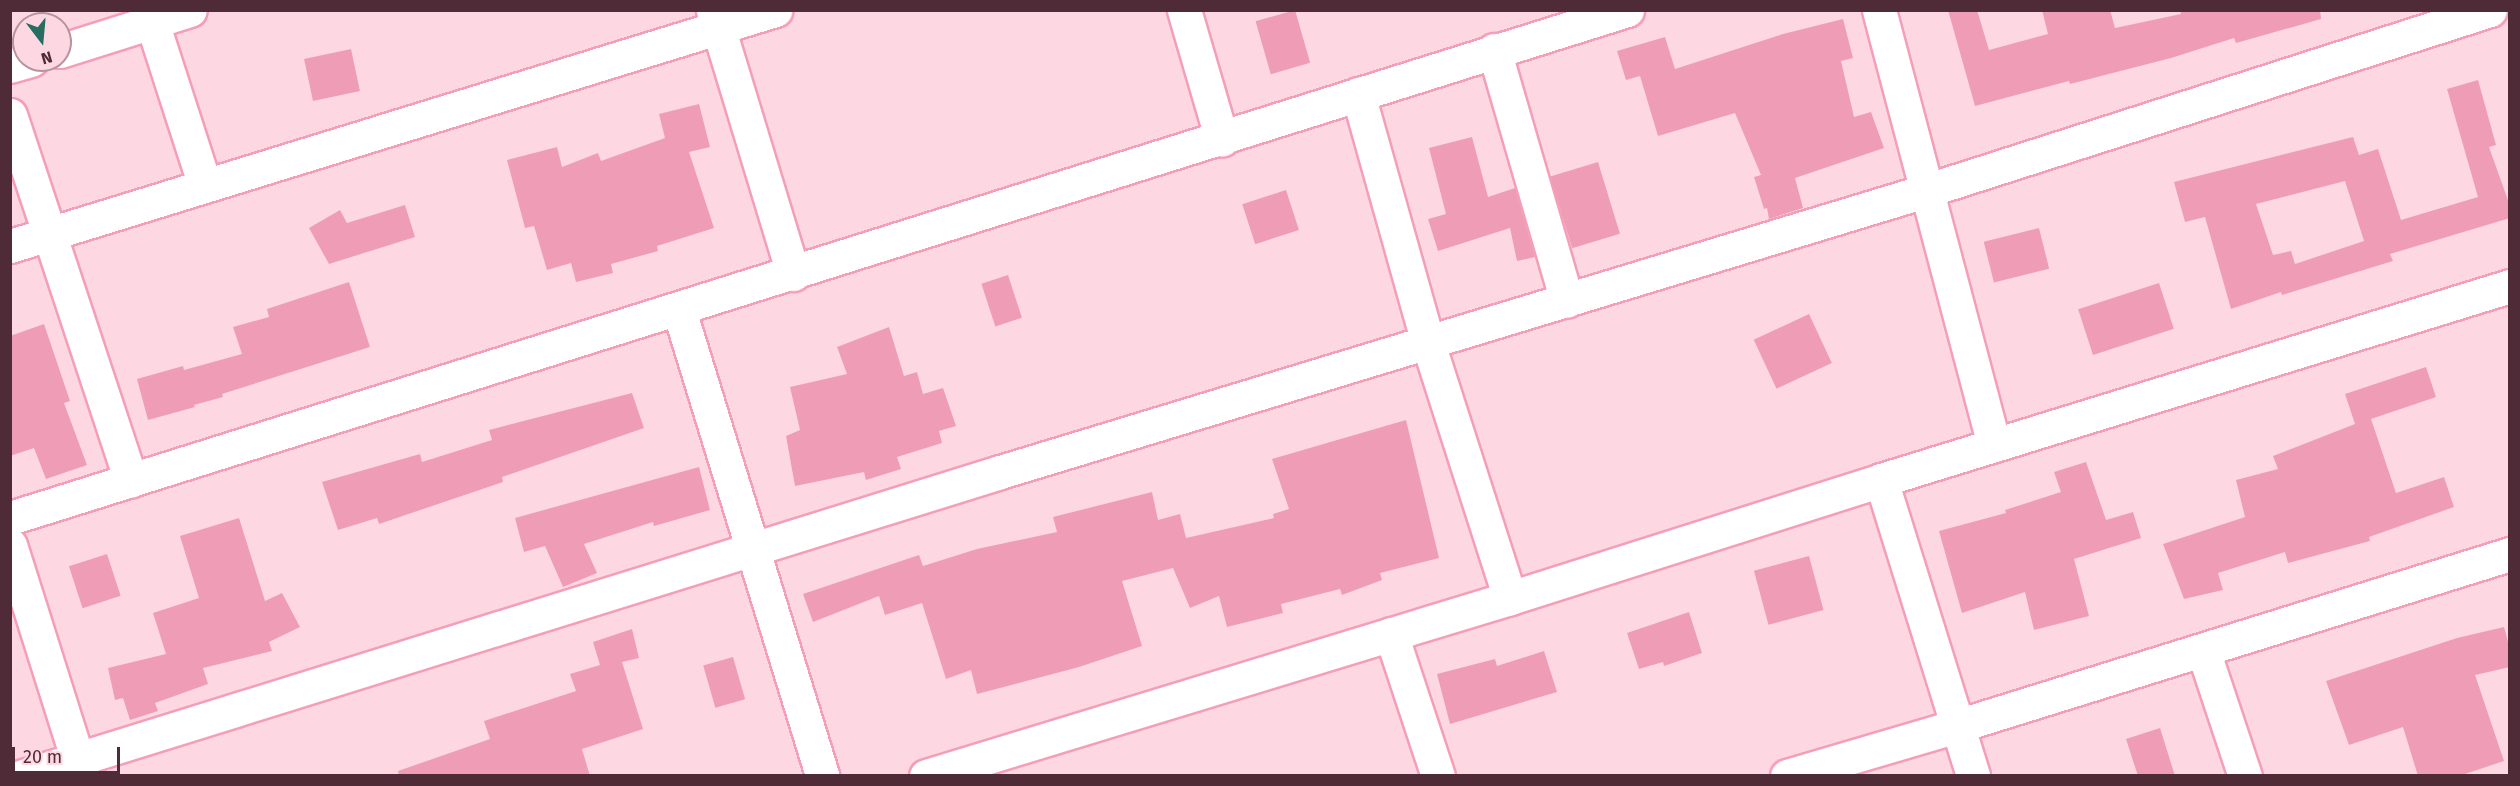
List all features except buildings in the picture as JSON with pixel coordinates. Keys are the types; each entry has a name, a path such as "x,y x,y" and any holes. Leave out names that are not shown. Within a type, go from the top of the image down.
{"street":[{"path":"72,47 190,10"},
{"path":"10,246 205,186 716,19 775,10"},
{"path":"1184,10 1222,140"},
{"path":"10,519 1222,140 1358,94 1627,10"},
{"path":"1879,10 1994,445"},
{"path":"23,776 80,767 755,549 1928,190 2490,10"},
{"path":"716,19 793,274"},
{"path":"152,22 205,186"},
{"path":"1494,51 1567,301"},
{"path":"1358,94 1428,343 1510,598"},
{"path":"10,115 131,481"},
{"path":"926,776 967,769 1881,480 2510,286"},
{"path":"679,310 755,549 822,776"},
{"path":"1881,480 1973,776"},
{"path":"10,545 80,767"},
{"path":"1787,776 1957,726 2510,554"},
{"path":"1391,634 1438,776"},
{"path":"2203,650 2245,776"}]}
